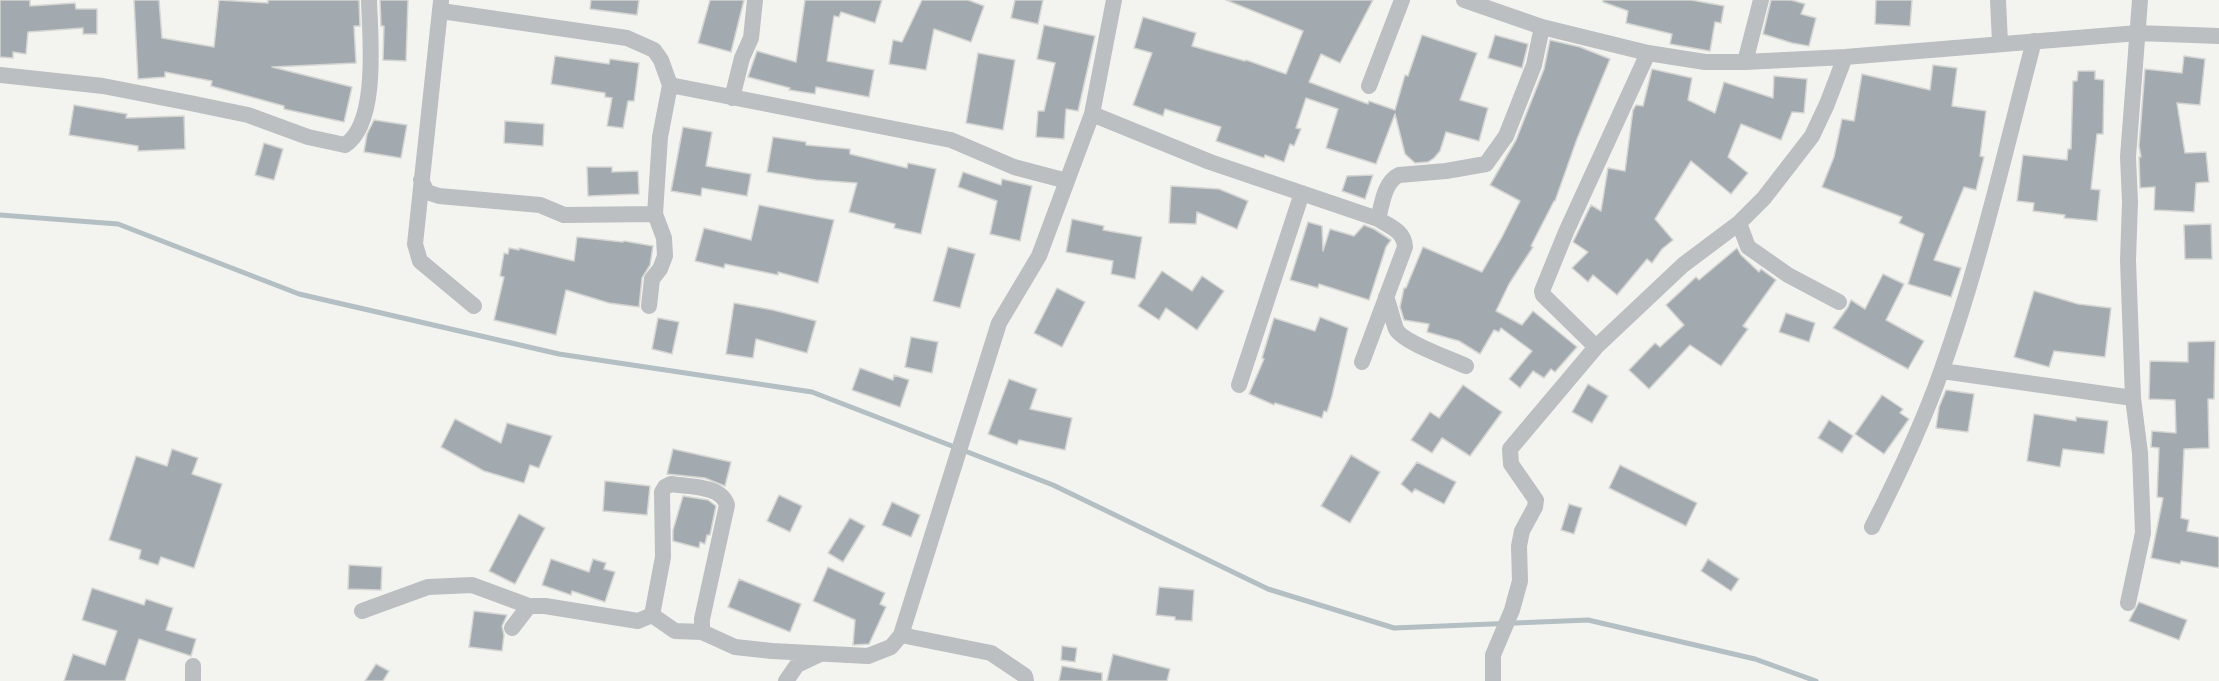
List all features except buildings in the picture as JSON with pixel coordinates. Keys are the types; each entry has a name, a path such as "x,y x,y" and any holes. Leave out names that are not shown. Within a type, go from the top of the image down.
{"street":[{"path":"0,75 104,86 190,103 248,116 308,137 345,145 356,136 369,96 371,72 369,0"},
{"path":"732,98 742,58 750,38 755,0"},
{"path":"652,615 675,631 702,632 735,647 868,656 891,647 901,636 999,323 1039,256 1092,114 1114,0"},
{"path":"1369,86 1402,0"},
{"path":"1464,0 1542,27 1648,53 1705,62 1845,57 2138,33 2219,36"},
{"path":"1745,62 1761,0"},
{"path":"1998,0 2000,43"},
{"path":"2128,603 2143,533 2140,453 2133,398 2128,260 2130,202 2128,157 2140,0"},
{"path":"474,306 420,261 415,244 441,6 627,38 654,50 661,60 670,85 660,137 654,214 664,238 665,256 660,269 652,279 649,306"},
{"path":"1378,219 1388,184 1392,178 1399,175 1446,171 1486,164 1506,136 1534,65 1542,27"},
{"path":"1872,527 1897,478 1942,371 1972,279 2034,41"},
{"path":"1596,347 1543,295 1542,291 1566,232 1648,53"},
{"path":"1493,681 1493,656 1512,610 1520,581 1519,546 1522,531 1535,507 1536,500 1511,464 1510,449 1596,347 1683,265 1739,224 1764,198 1812,136 1845,57"},
{"path":"670,85 951,140 1014,167 1066,181"},
{"path":"1092,114 1210,162 1378,219 1398,231 1404,238 1405,247 1362,362"},
{"path":"421,180 427,192 439,196 540,205 564,215 654,214"},
{"path":"1239,385 1302,193"},
{"path":"1739,224 1748,247 1788,275 1839,302"},
{"path":"1386,297 1394,316 1396,330 1406,339 1466,366"},
{"path":"1942,371 2133,398"},
{"path":"652,615 663,557 662,492 671,484 718,491 725,498 727,505 702,619 702,632"},
{"path":"362,611 428,587 472,585 529,606 544,606 638,621 652,615"},
{"path":"512,628 529,606"},
{"path":"901,636 991,653 1025,676 1026,681"},
{"path":"786,681 797,665 819,654"}],"waterway":[{"path":"0,215 118,224 299,294 559,354 812,392 1053,485 1268,589 1394,628 1588,620 1755,659 1816,681"}]}
